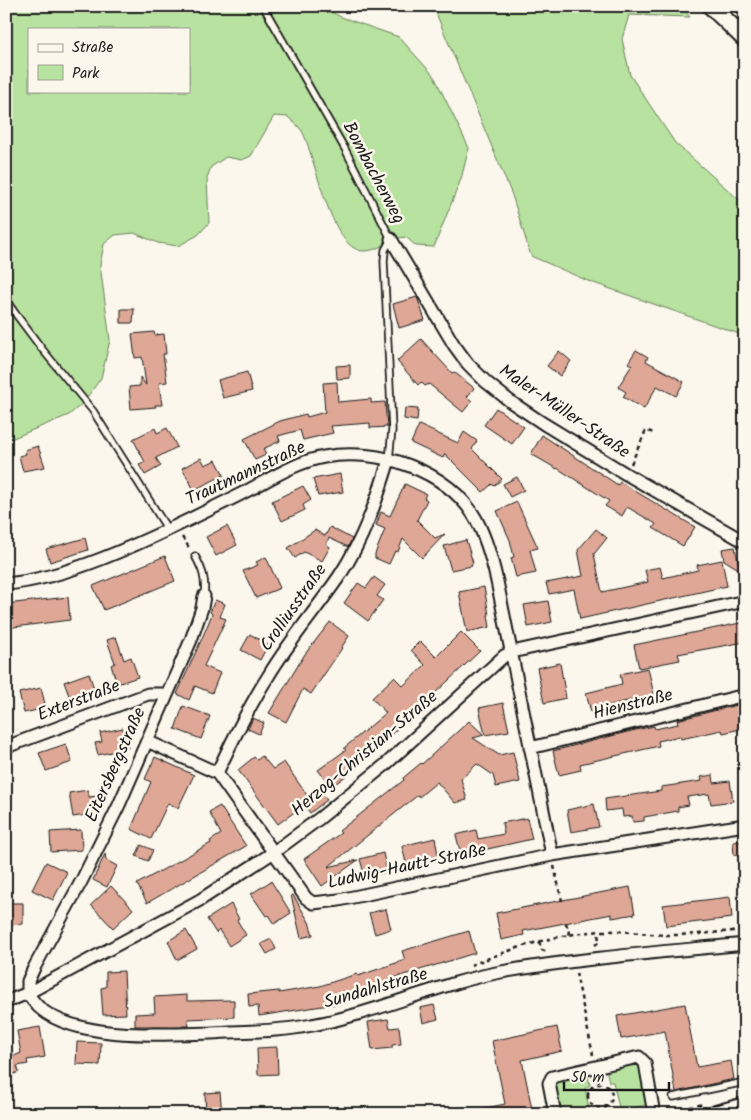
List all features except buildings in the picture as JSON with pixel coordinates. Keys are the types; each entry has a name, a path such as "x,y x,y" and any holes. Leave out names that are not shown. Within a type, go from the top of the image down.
{"main road":[{"path":"711,6 745,39"},
{"path":"716,1114 745,1106"}],"street":[{"name":"Maler-Müller-Straße","path":"391,239 454,345 468,364 486,382 511,402 544,424 626,474 745,542"},
{"name":"Trautmannstraße","path":"6,584 46,578 132,547 287,471 324,457 367,456 419,469 442,482 467,506 483,534 492,560 553,859"},
{"name":"Crolliusstraße","path":"217,773 244,718 270,673 332,586 352,554 368,521 389,460"},
{"name":"Eitersbergstraße","path":"28,992 28,981 34,968 100,846 147,741 191,640 204,596"},
{"name":"Herzog-Christian-Straße","path":"28,992 200,900 274,852 320,818 385,765 496,662 512,652 745,601"},
{"name":"Exterstraße","path":"6,747 148,694 166,694"},
{"name":"Hienstraße","path":"530,748 745,695"},
{"name":"Ludwig-Hautt-Straße","path":"147,741 217,773 306,898 313,903 340,900 553,859 745,825"},
{"name":"Sundahlstraße","path":"28,992 32,1002 54,1017 91,1029 117,1034 145,1035 255,1031 312,1026 341,1019 459,982 499,973 574,961 745,944"},
{"path":"6,1002 28,992"},
{"path":"555,1114 549,1080 555,1076 639,1057 644,1061 654,1114"}],"lane":[{"name":"Bombacherweg","path":"263,6 345,149 391,239 385,250 384,261 392,430 389,460"},
{"path":"6,300 42,349 93,411 172,528"},
{"name":"Eitersbergstraße","path":"195,556 205,580 204,596"},
{"path":"674,1097 745,1082"}],"path":[{"path":"626,474 646,430 656,434"},
{"path":"172,528 195,556"},
{"path":"553,859 562,901"},
{"path":"566,923 570,936"},
{"path":"550,952 542,950 539,942 598,932 620,931 669,935 745,930"},
{"path":"592,949 599,942 598,932"},
{"path":"574,961 596,1067"},
{"path":"604,1085 611,1091 611,1101 605,1107 599,1107 591,1102 589,1093 595,1086 604,1085"},
{"path":"605,1107 607,1114"}],"green space":[{"path":"6,6 320,6 341,17 399,37 434,76 469,148 461,179 434,247 416,246 406,237 395,239 369,251 363,251 351,246 341,235 333,218 302,131 288,117 274,116 251,156 242,160 226,157 211,167 207,178 209,223 198,235 178,246 158,243 134,233 115,235 104,244 100,265 110,340 101,378 83,403 69,415 6,441"},
{"path":"433,6 681,6 690,17 629,15 622,39 630,75 675,143 745,205 745,336 588,281 531,256 512,195"},
{"path":"630,1064 637,1065 640,1070 646,1105 620,1111 613,1082 609,1082 606,1068"},
{"path":"587,1072 590,1085 585,1088 590,1114 560,1114 554,1087 555,1081"}]}
